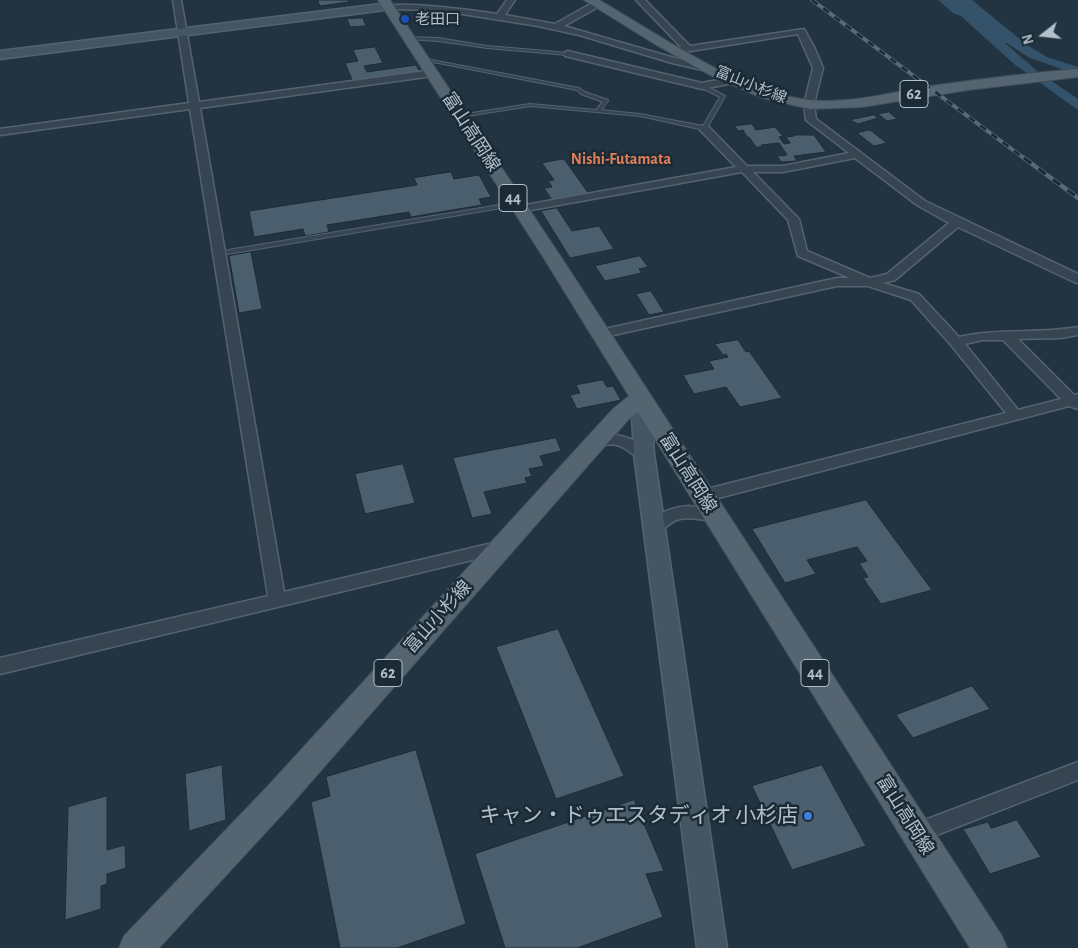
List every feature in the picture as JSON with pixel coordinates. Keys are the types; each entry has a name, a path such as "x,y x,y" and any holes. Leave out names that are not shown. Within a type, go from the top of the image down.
{"main road":[{"name":"富山小杉線","path":"594,2 682,49 707,68 781,99 809,104 840,105 1026,78 1074,74"},
{"name":"富山高岡線","path":"387,4 461,116 990,948"},
{"name":"富山小杉線","path":"136,948 278,797 621,414 641,398"}],"street":[{"path":"176,0 277,599"},
{"path":"440,8 446,0"},
{"path":"500,16 511,0"},
{"path":"640,0 682,49 800,31 810,47 818,68 809,104 811,120 921,203 1078,279"},
{"path":"556,27 594,2"},
{"path":"0,55 181,33 387,4 440,8 500,16 556,27 620,55 702,86 734,80"},
{"path":"568,54 620,55 707,68"},
{"path":"0,132 195,105 428,66"},
{"path":"704,128 793,219 802,253 869,282 915,297 956,342 1015,415"},
{"path":"519,207 744,169 783,170 856,155"},
{"path":"600,334 837,282 869,282 890,277 957,222"},
{"path":"956,342 982,336 1008,337 1061,334 1078,331"},
{"path":"1008,337 1076,402"},
{"path":"641,398 644,454 712,948"},
{"path":"654,528 665,517 685,511 709,506 1015,415 1076,402"},
{"path":"596,442 614,438 630,444 644,454"},
{"path":"0,666 501,547"},
{"path":"916,833 1078,771"}],"lane":[{"path":"410,38 430,38 520,51 568,54"},
{"path":"428,66 579,89 583,93 606,101 597,112"},
{"path":"461,116 530,105 640,115 704,128 723,96 702,86"},
{"path":"228,252 519,207"}],"water":[{"path":"938,0 972,0 1027,45 1047,57 1078,67 1078,75 1028,57 1005,43 1037,71 1078,99 1078,110 1014,64 961,16 954,14"}],"building":[{"path":"318,0 348,0 349,2 320,6"},
{"path":"363,18 366,26 350,27 347,19"},
{"path":"375,47 383,63 364,66 367,72 416,65 420,72 353,82 345,63 358,61 353,50"},
{"path":"889,112 897,119 887,121 878,114"},
{"path":"874,115 878,118 858,124 850,120"},
{"path":"752,124 756,130 775,127 783,136 779,137 784,144 790,143 786,137 814,135 826,152 794,156 797,161 781,162 777,156 787,155 779,143 756,147 743,130 738,131 735,126"},
{"path":"870,130 887,143 874,146 857,133"},
{"path":"564,159 589,194 552,200 544,188 552,187 548,181 554,180 542,163"},
{"path":"451,172 454,179 479,175 491,197 479,199 482,205 411,217 409,212 327,225 329,232 305,236 303,229 254,237 249,211 417,185 414,178"},
{"path":"557,208 572,231 599,226 614,249 570,258 541,211"},
{"path":"251,252 262,309 239,313 229,256"},
{"path":"640,256 648,267 639,269 642,273 605,281 595,266"},
{"path":"651,291 664,312 649,315 636,294"},
{"path":"738,340 746,352 749,351 782,398 740,407 726,387 694,394 683,375 714,369 709,361 728,357 726,354 723,355 715,344"},
{"path":"603,380 607,387 613,386 621,400 577,409 570,395 580,393 576,385"},
{"path":"556,438 561,451 540,456 544,466 529,469 532,476 525,478 527,483 484,492 492,514 472,518 453,458"},
{"path":"403,464 415,503 365,514 355,474"},
{"path":"866,500 932,590 881,604 863,578 868,577 859,563 867,561 857,547 807,560 816,574 785,583 752,529"},
{"path":"558,629 624,776 556,799 496,647"},
{"path":"972,686 990,709 913,738 896,715"},
{"path":"416,750 466,924 397,948 340,948 311,802 330,796 326,777"},
{"path":"222,765 226,820 189,831 185,774"},
{"name":"キャン・ドゥエスタディオ 小杉店","path":"822,765 866,846 792,870 752,786"},
{"path":"107,796 107,850 125,845 126,868 107,874 107,884 101,886 101,909 65,920 68,807"},
{"path":"634,800 664,871 646,874 663,917 577,948 505,948 475,854"},
{"path":"1017,820 1041,857 990,874 963,829 988,822 991,828"}],"railway":[{"path":"812,0 1025,159"},
{"path":"1024,158 1078,198"}],"place":[{"name":"老田口","path":"405,19"},
{"name":"キャン・ドゥエスタディオ 小杉店","path":"808,816"}],"district":[{"name":"Nishi-Futamata","path":"621,159"}]}
